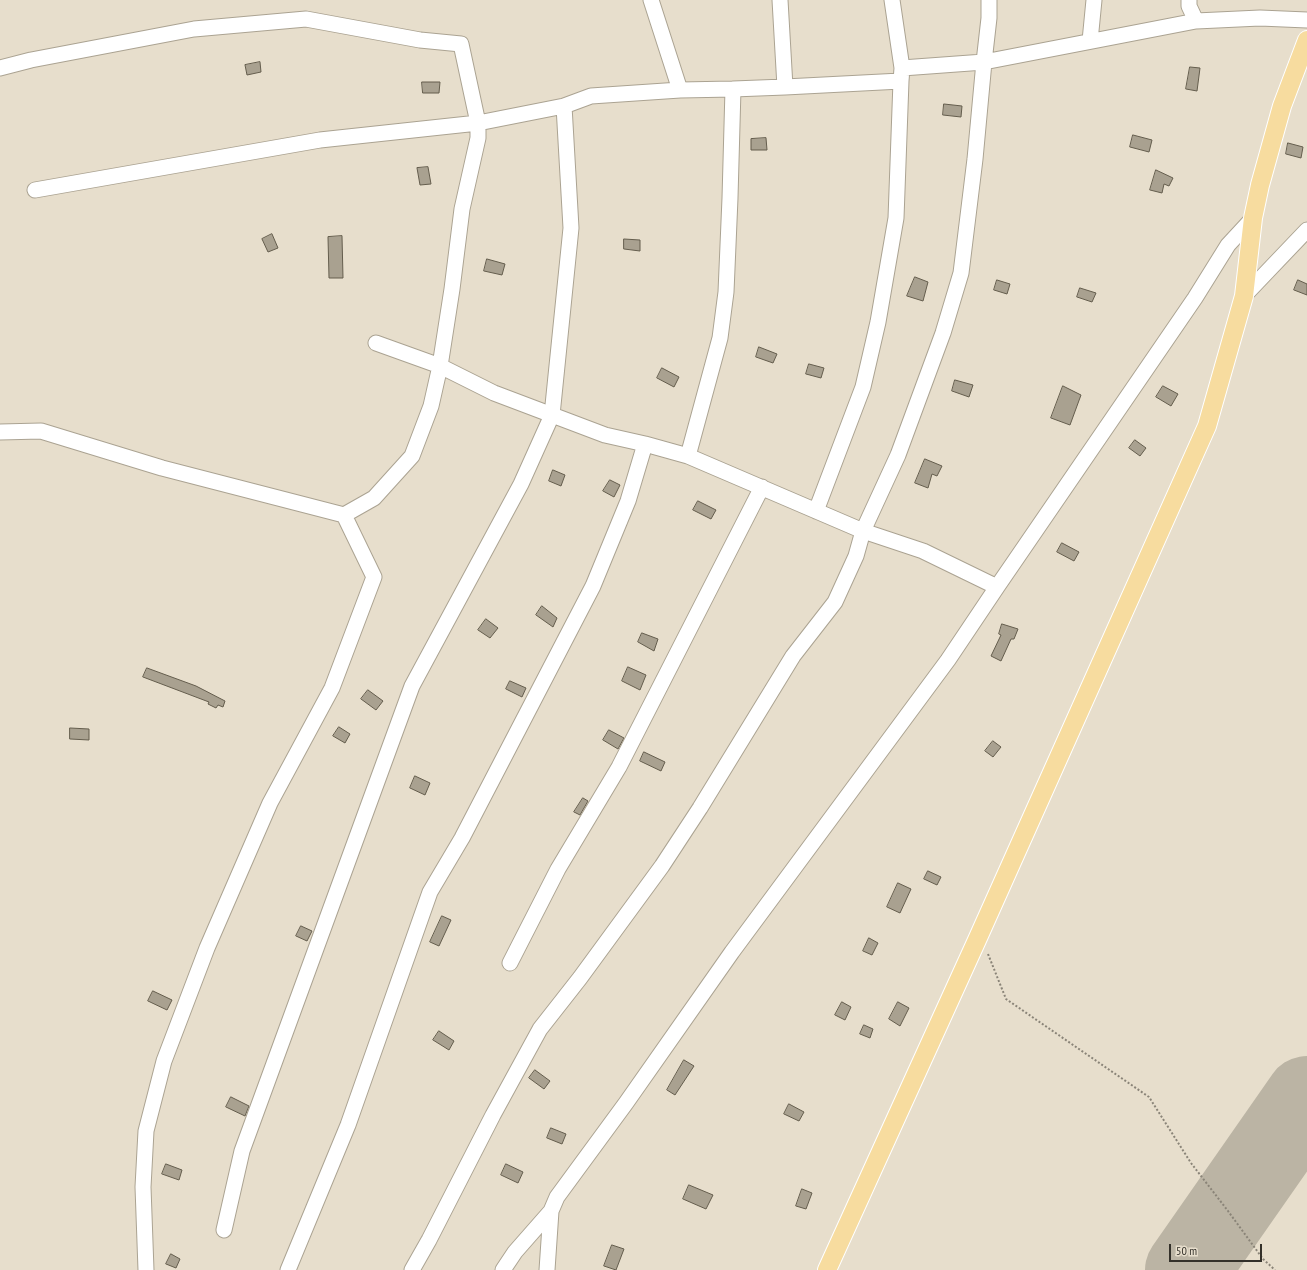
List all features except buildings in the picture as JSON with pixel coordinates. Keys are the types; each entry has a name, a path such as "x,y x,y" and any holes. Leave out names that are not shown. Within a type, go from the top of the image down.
{"main road":[{"path":"827,1270 977,940 1207,426 1244,296 1253,218 1260,185 1282,106 1307,40"}],"street":[{"path":"652,0 680,90"},
{"path":"780,0 785,87"},
{"path":"816,511 863,387 878,322 896,218 902,75 892,0"},
{"path":"412,1270 540,1029 580,978 662,866 700,808 793,656 835,602 856,556 863,531 898,455 943,333 961,273 975,159 989,18 989,0"},
{"path":"1090,41 1094,0"},
{"path":"1189,0 1189,6 1196,21"},
{"path":"35,190 320,140 478,123 564,106 591,96 680,90 785,87 902,75 984,62 1196,21 1260,18 1307,20"},
{"path":"0,68 31,60 194,29 306,19 420,40 461,44 478,123 478,138 462,209 440,366 431,406 412,456 374,498 344,515 162,468 41,431 0,432"},
{"path":"688,456 720,338 725,300 733,89"},
{"path":"224,1230 242,1151 412,686 521,484 552,415 571,228 564,106"},
{"path":"503,1270 515,1252 551,1211 557,1197 732,952 948,660 1195,298 1228,245 1253,218"},
{"path":"1244,296 1307,230"},
{"path":"376,343 440,366 494,393 605,435 688,456 863,531 923,551 997,587"},
{"path":"288,1270 348,1125 430,892 462,838 593,586 628,501 645,444"},
{"path":"510,963 558,869 619,767 762,487"},
{"path":"146,1270 143,1187 146,1131 164,1061 207,948 270,803 332,688 374,577 344,515"},
{"path":"547,1270 551,1211"}],"path":[{"path":"977,940 987,951 1006,999 1149,1097 1191,1163 1263,1260 1275,1270"}],"runway":[{"path":"1187,1270 1307,1098"}]}
